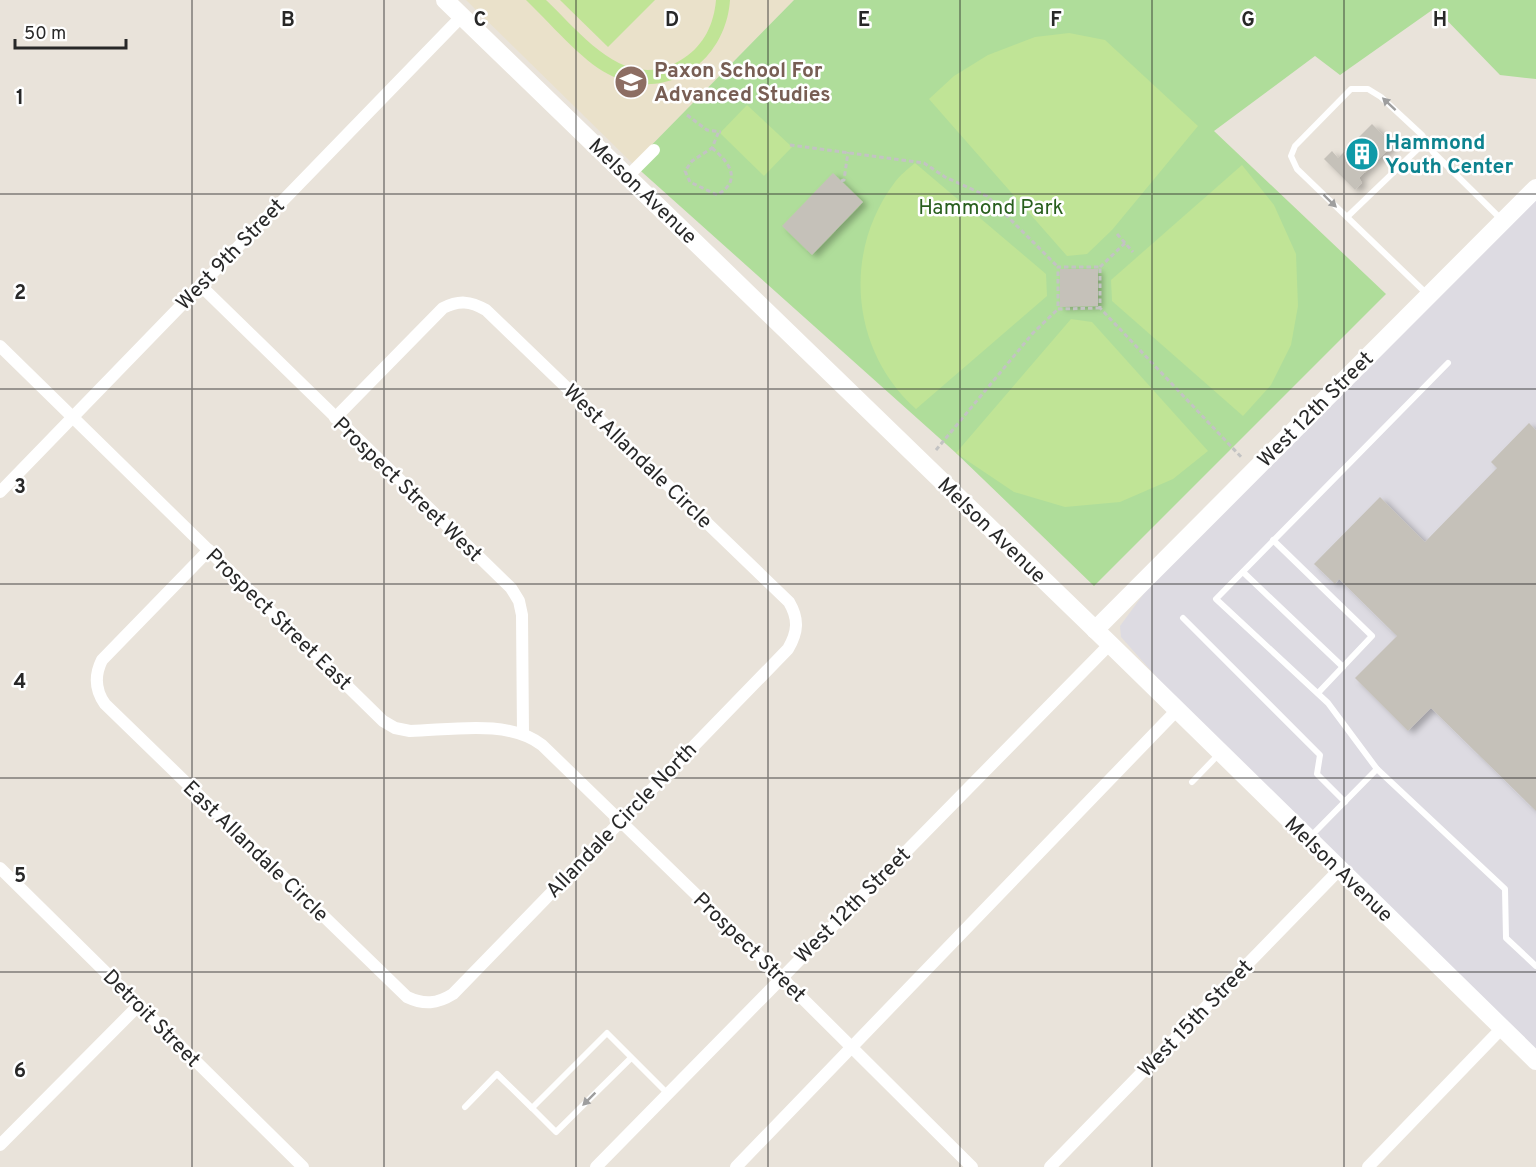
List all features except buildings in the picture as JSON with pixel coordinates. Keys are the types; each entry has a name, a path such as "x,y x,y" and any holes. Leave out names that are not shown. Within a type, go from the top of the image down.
{"street":[{"name":"Melson Avenue","path":"446,0 1536,1061"},
{"name":"West 9th Street","path":"0,492 462,16"},
{"path":"627,177 654,150"},
{"name":"West 12th Street","path":"1095,630 1536,188"},
{"name":"Prospect Street West","path":"200,285 511,588 519,601 522,615 523,734"},
{"name":"West Allandale Circle","path":"335,418 443,308 455,302 476,304 486,310 789,602 795,612 797,625"},
{"path":"0,346 72,418"},
{"name":"Prospect Street East","path":"72,418 383,721 395,728 410,730 488,729 523,734"},
{"name":"East Allandale Circle","path":"209,550 102,660 96,671 98,694 105,704 407,997 419,1003 431,1003"},
{"name":"Allandale Circle North","path":"431,1003 453,994 788,649 795,638 797,625"},
{"name":"West 12th Street","path":"596,1167 1110,644"},
{"path":"736,1167 1177,710"},
{"name":"Prospect Street","path":"523,734 542,745 781,977 972,1167"},
{"name":"Detroit Street","path":"0,868 300,1166"},
{"name":"West 15th Street","path":"1050,1167 1340,869"},
{"path":"0,1145 139,1005"},
{"path":"1368,1167 1502,1028"}],"lane":[{"path":"1428,296 1297,169 1291,156 1295,146 1351,89 1368,89 1381,97 1503,221"},
{"path":"1347,217 1426,141"},
{"path":"1448,363 1216,599 1329,703 1377,769 1504,890 1506,938 1536,966"},
{"path":"1273,540 1372,636 1318,693"},
{"path":"1243,572 1343,667"},
{"path":"1183,618 1320,755 1317,774 1345,802"},
{"path":"1192,782 1221,753"},
{"path":"1309,839 1377,769"},
{"path":"532,1108 607,1033 668,1093"},
{"path":"465,1107 497,1074 556,1132 631,1058"}],"path":[{"path":"687,115 707,130 720,131 712,148 692,161 685,171 690,182 717,195 730,183 731,171 728,164 712,148"},
{"path":"790,145 924,163 945,177 987,196 1058,267 1100,267 1125,243"},
{"path":"841,181 844,180 848,152"},
{"path":"1117,234 1133,252"},
{"path":"1058,267 1058,309"},
{"path":"1100,267 1100,308 1243,459"},
{"path":"936,450 1034,333 1058,309 1100,308"}],"shaded area":[{"name":"Paxon School For Advanced Studies","path":"466,0 794,0 633,164"},
{"path":"1536,200 1536,1049 1178,701 1121,637 1120,626 1145,592"}],"green space":[{"path":"526,0 546,0 591,44 625,66 644,70 663,68 691,53 707,33 716,0 730,0 726,22 717,42 705,58 689,72 671,80 651,84 630,82 598,68 576,50"},
{"path":"560,0 655,0 608,47"},
{"name":"Hammond Park","path":"794,0 1536,0 1536,79 1500,75 1435,8 1340,75 1315,56 1214,131 1386,294 1094,586 956,453 633,164"},
{"path":"1069,33 1105,40 1198,126 1112,230 1087,254 1067,256 929,99 954,76 988,55 1035,37"},
{"path":"747,105 792,147 764,176 720,133"},
{"path":"915,163 1046,274 1047,296 916,409 894,385 878,359 867,330 861,300 861,269 867,239 878,209 897,179"},
{"path":"1242,165 1274,205 1296,254 1298,306 1291,345 1271,385 1243,416 1112,301 1111,280"},
{"path":"1071,319 1092,322 1208,451 1173,479 1120,502 1065,507 1014,492 956,453"}],"place":[{"name":"Paxon School For Advanced Studies","path":"631,82"},
{"name":"Hammond Youth Center","path":"1362,154"}]}
